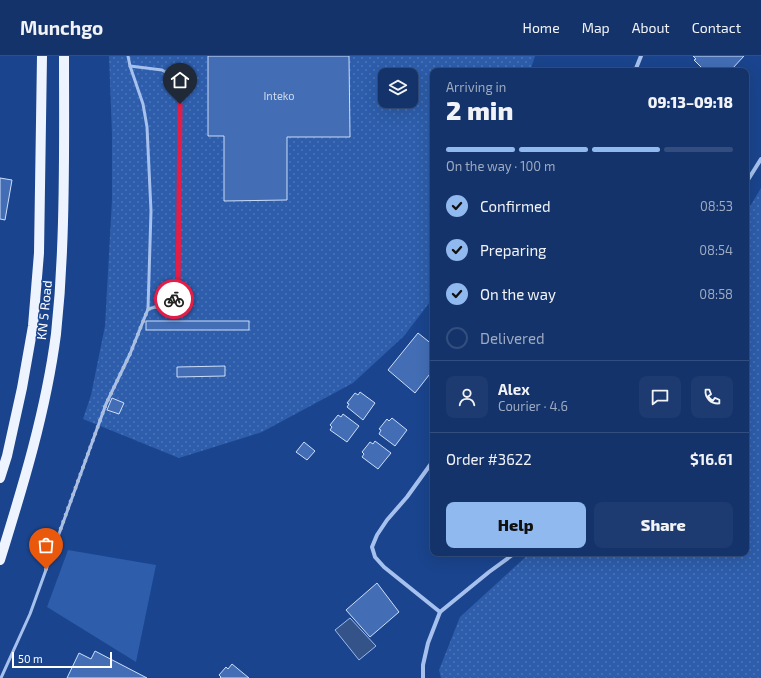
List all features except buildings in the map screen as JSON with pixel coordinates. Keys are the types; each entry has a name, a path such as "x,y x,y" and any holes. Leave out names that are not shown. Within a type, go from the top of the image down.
{"main road":[{"name":"KN 5 Road","path":"0,478 7,456 22,388 33,326 39,253 42,56"},
{"name":"KN 5 Road","path":"0,560 23,486 46,394 56,334 64,199 64,56"}],"street":[{"path":"636,68 641,56"},
{"path":"749,177 761,159"},
{"path":"430,466 387,520 377,535 372,547 375,557 384,567 440,612"},
{"path":"423,678 423,665 428,643 440,612 511,556"}],"lane":[{"path":"1,678 30,614 106,404 130,354 148,309 151,211 147,128 143,104 128,56"},
{"path":"130,66 162,70 174,77 180,88 178,294 176,298 169,303 148,309"}],"shaded area":[{"path":"109,56 535,56 531,68 430,68 430,302 404,336 353,383 262,432 179,458 83,419 91,395 105,326 112,200 112,134"},
{"path":"761,188 761,678 441,678 439,670 460,617 527,556 749,556 749,208"},
{"path":"68,550 156,565 136,662 47,607"},
{"path":"350,618 376,646 359,660 335,630"}],"way so far":[{"path":"46,569 106,404 130,354 148,309 169,303 174,299"}],"route":[{"path":"174,299 178,294 180,104"}]}
